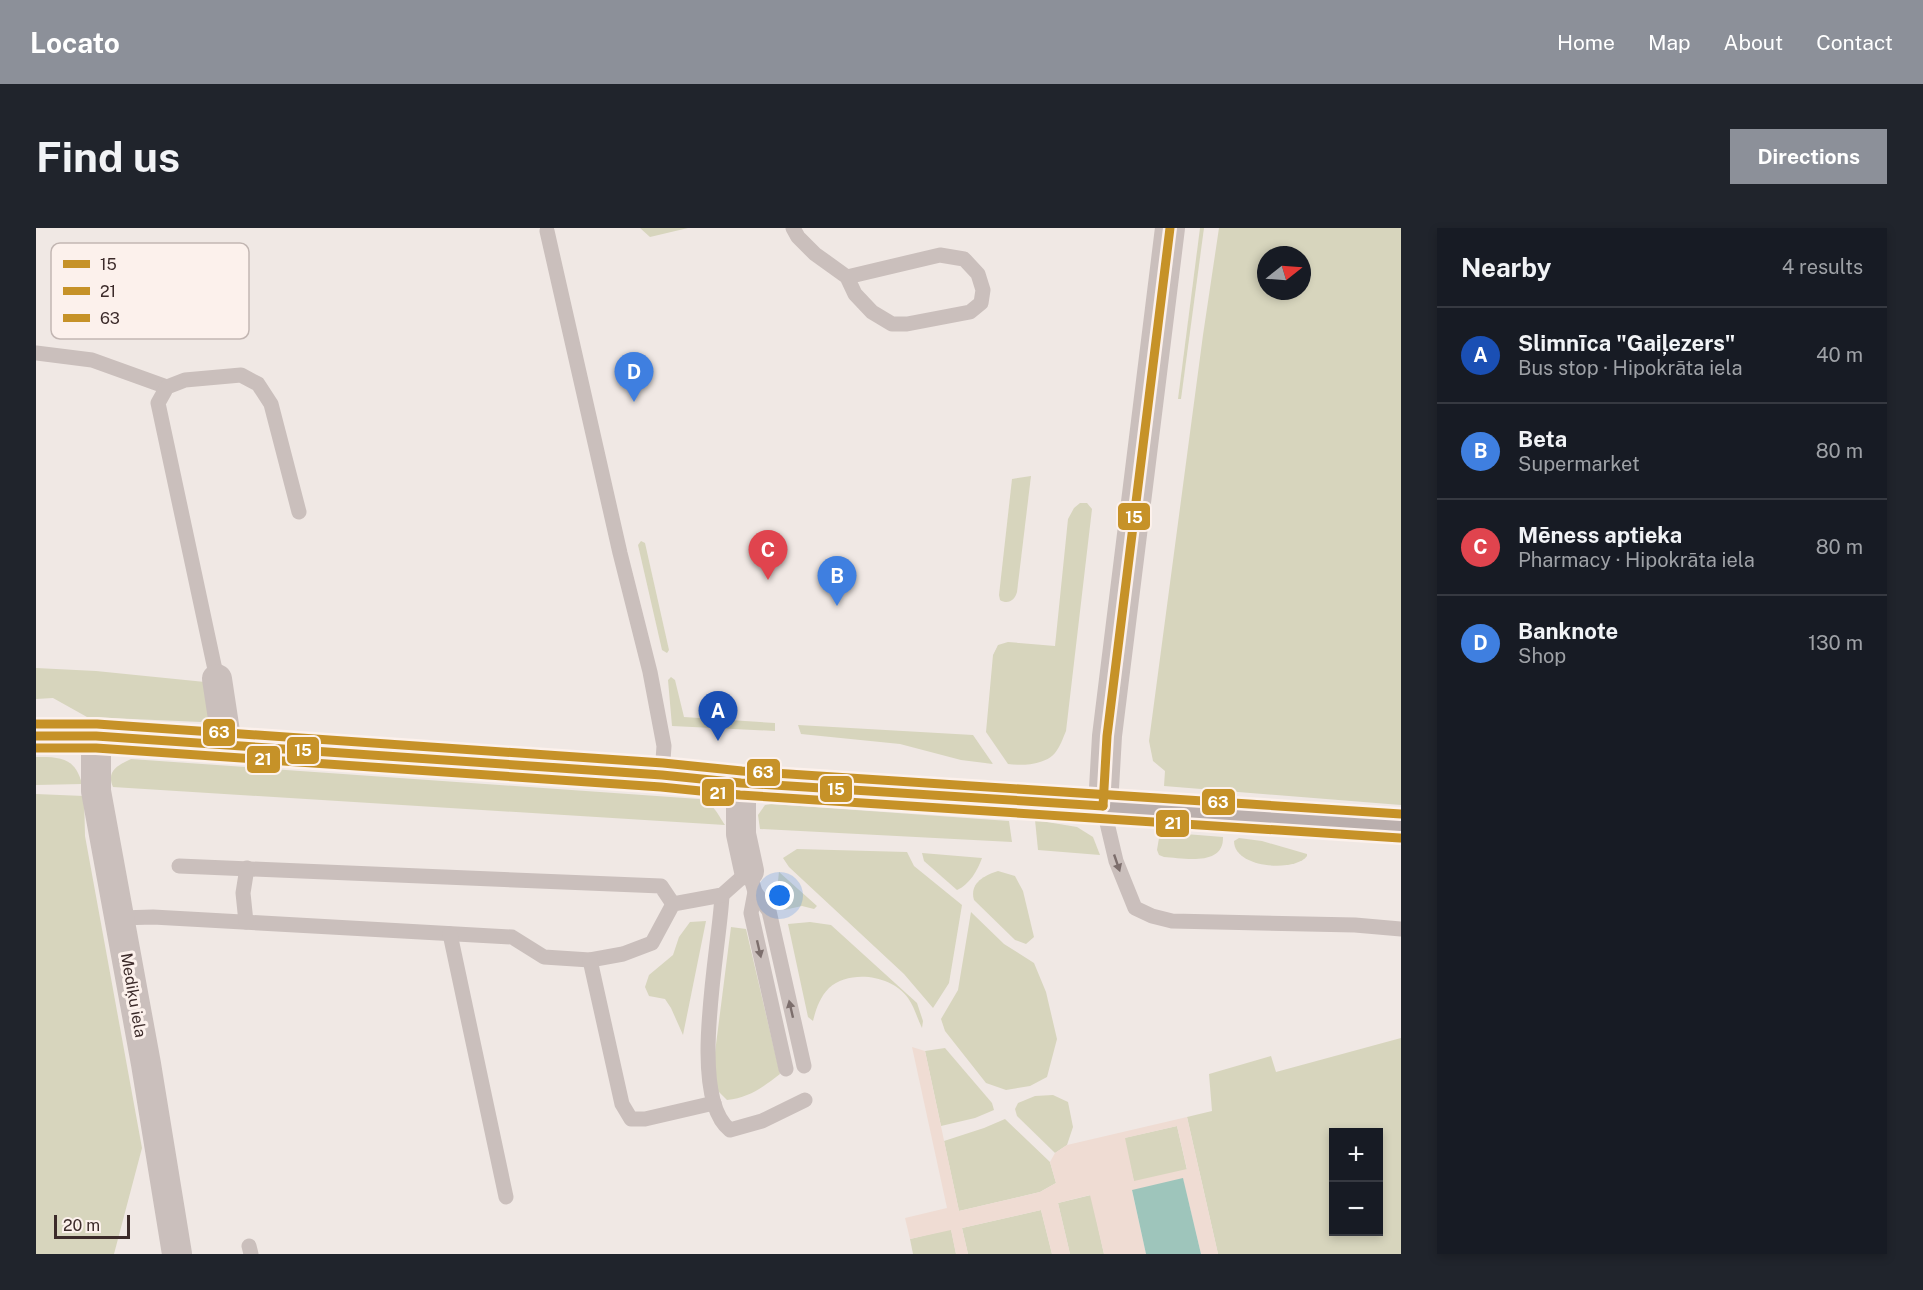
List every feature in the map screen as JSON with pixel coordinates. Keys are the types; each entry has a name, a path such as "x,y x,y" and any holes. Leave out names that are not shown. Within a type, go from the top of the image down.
{"street":[{"path":"1103,806 1107,736 1170,228"},
{"path":"217,679 227,745"},
{"path":"36,736 96,736 662,775 741,783 1401,826"},
{"name":"Mediķu iela","path":"96,736 96,791 146,1064 177,1254"},
{"path":"741,783 741,834 752,881"}],"lane":[{"path":"793,228 798,237 815,254 847,277 855,294 872,312 892,324 906,324 970,312 981,303 983,290 978,273 964,259 940,255 847,277"},
{"path":"549,229 618,544 650,672 664,746 662,775"},
{"path":"36,353 92,360 167,387"},
{"path":"217,679 158,403 167,387 185,380 241,375 258,384 271,404 299,512"},
{"path":"1103,806 1116,861 1135,908 1152,916 1172,921 1355,925 1401,929"},
{"path":"179,866 661,886 673,904"},
{"path":"246,922 243,893 247,868"},
{"path":"673,904 722,895 752,881"},
{"path":"752,881 769,911 804,1066"},
{"path":"752,881 751,913 786,1069"},
{"path":"722,895 707,1047 708,1082 721,1123 730,1130 762,1121 805,1100"},
{"path":"120,918 153,916 512,937 544,957 590,960 624,954 652,943 673,904"},
{"path":"450,934 506,1197"},
{"path":"590,960 622,1104 631,1119 645,1119 714,1103"}],"shaded area":[{"path":"640,228 688,228 650,237"},
{"path":"1200,228 1204,228 1181,399 1178,399"},
{"path":"1219,228 1401,228 1401,805 1164,786 1165,771 1153,761 1149,741"},
{"path":"1031,476 1017,592 1011,601 1006,602 1000,600 999,595 1012,479"},
{"path":"1080,503 1087,503 1092,509 1066,731 1057,751 1051,757 1026,765 1008,764 986,732 993,655 998,645 1008,642 1055,646 1068,519"},
{"path":"641,541 645,543 669,650 667,653 662,650 638,545"},
{"path":"36,668 96,671 205,682 209,717 206,721 201,722 87,717 53,698 36,699"},
{"path":"671,677 675,680 684,717 775,723 775,731 672,726 668,680"},
{"path":"798,725 973,735 993,764 961,760 900,744 801,734"},
{"path":"36,757 65,760 75,768 82,784 36,785"},
{"path":"131,759 699,799 711,805 725,825 113,787 111,777 114,769"},
{"path":"36,794 84,796 85,836 142,1148 114,1254 36,1254"},
{"path":"765,805 1009,821 1012,842 760,829 758,815"},
{"path":"1035,820 1077,827 1093,837 1100,855 1038,850"},
{"path":"1160,832 1223,837 1222,847 1210,857 1201,859 1164,857 1159,855 1157,850"},
{"path":"1239,838 1262,841 1307,854 1307,856 1301,861 1279,866 1254,862 1237,850 1234,841"},
{"path":"797,849 907,852 914,866 962,905 949,983 933,1008 904,974 789,867 783,858"},
{"path":"922,853 982,858 972,877 957,890 924,861"},
{"path":"998,871 1015,876 1023,891 1034,937 1026,944 1015,940 974,900 976,884 983,877"},
{"path":"779,872 817,906 814,909 802,906 784,910 778,881"},
{"path":"971,912 1004,944 1034,963 1046,992 1057,1039 1047,1077 1030,1086 1006,1090 986,1083 945,1031 941,1019 958,990"},
{"path":"706,921 683,1035 665,999 649,996 645,987 649,975 673,955 679,937 690,922"},
{"path":"810,922 831,925 917,1003 923,1021 922,1028 910,1001 901,990 892,984 870,977 848,978 838,982 823,995 813,1021 808,1017 788,924"},
{"path":"731,927 746,929 780,1074 749,1094 727,1100 715,1088 713,1068"},
{"path":"1401,1038 1401,1254 1218,1254 1187,1117 1212,1111 1209,1074 1271,1056 1276,1072"},
{"path":"912,1047 925,1051 959,1211 1040,1192 1056,1183 1050,1162 1055,1153 1067,1145 1187,1117 1218,1254 1201,1254 1183,1179 1132,1191 1146,1254 1104,1254 1090,1195 1058,1203 1070,1254 1052,1254 1041,1210 962,1228 968,1254 956,1254 951,1230 910,1239 905,1218 947,1208","holes":["1177,1126 1187,1169 1134,1181 1125,1138"]},
{"path":"945,1048 992,1103 994,1110 975,1118 941,1126 925,1051"},
{"path":"1053,1095 1068,1102 1073,1127 1067,1145 1055,1153 1017,1116 1015,1109 1018,1103 1035,1096"},
{"path":"1005,1119 1050,1162 1056,1183 1040,1192 959,1211 944,1141"},
{"path":"1177,1126 1187,1170 1134,1182 1124,1138"},
{"path":"1091,1195 1104,1254 1070,1254 1058,1203"},
{"path":"1041,1210 1052,1254 968,1254 962,1228"},
{"path":"951,1229 956,1254 913,1254 910,1239"}],"water":[{"path":"1183,1178 1201,1254 1146,1254 1132,1190"}],"transit line":[{"name":"15","path":"1103,806 1107,736 1170,228"},
{"name":"63","path":"36,724 97,724 663,763 742,771 1401,814"},
{"name":"15","path":"36,736 96,736 662,775 741,783 1103,806"},
{"name":"21","path":"36,748 96,748 661,787 740,795 1400,838"}],"place":[{"name":"Banknote","path":"634,402"},
{"name":"Mēness aptieka","path":"768,580"},
{"name":"Beta","path":"837,606"},
{"name":"Slimnīca \"Gaiļezers\"","path":"718,741"}]}
